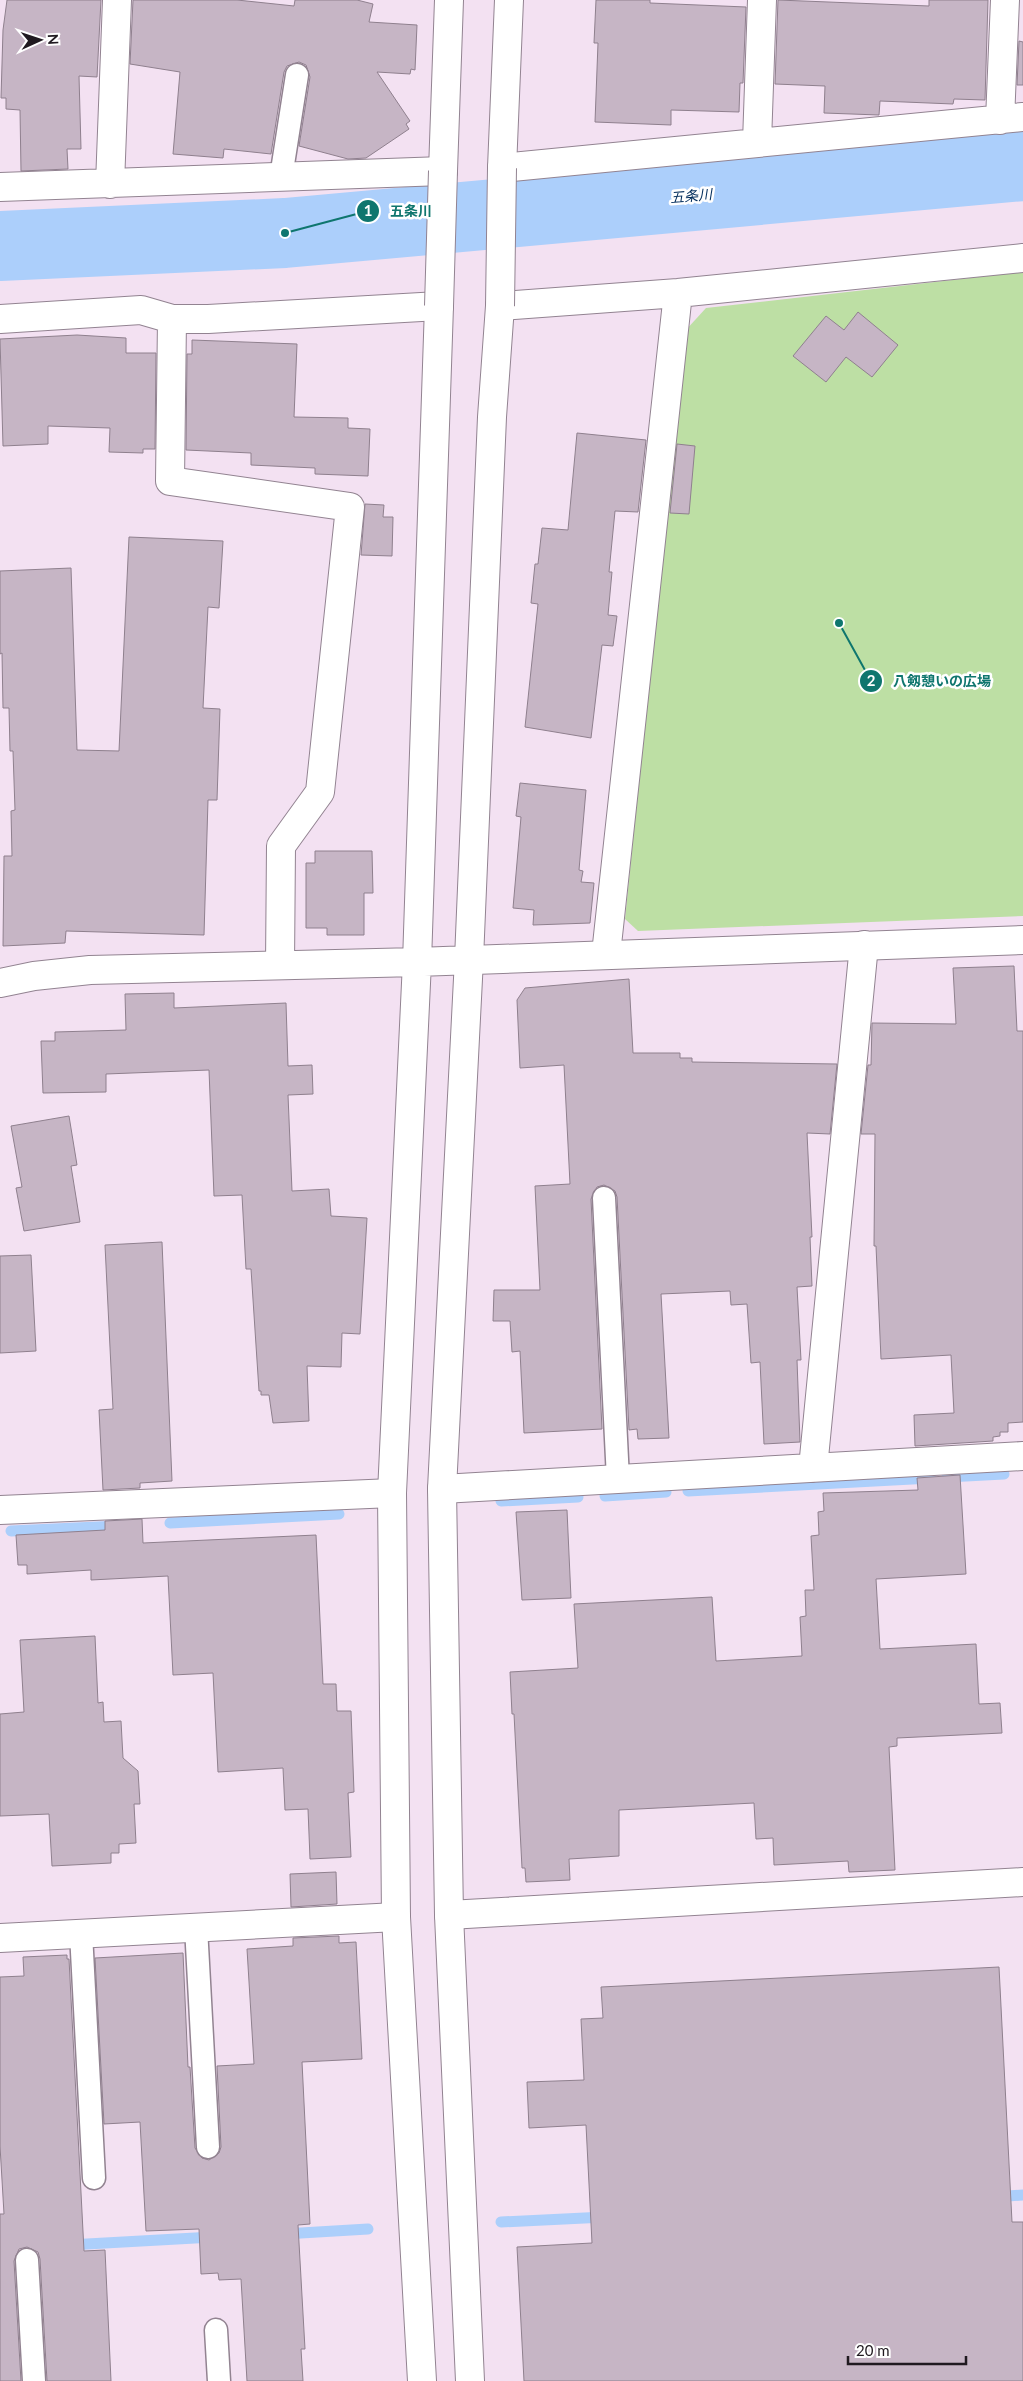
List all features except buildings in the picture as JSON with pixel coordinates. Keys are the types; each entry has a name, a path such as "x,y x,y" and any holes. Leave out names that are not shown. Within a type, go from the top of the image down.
{"street":[{"path":"110,184 117,0"},
{"path":"422,2381 396,1917 392,1493 416,962 448,0"},
{"path":"470,2381 449,1915 442,1489 469,959 492,417 500,306 502,168 509,0"},
{"path":"757,142 762,0"},
{"path":"502,168 1011,119 1005,0"},
{"path":"0,187 443,171"},
{"path":"500,306 678,293 1023,258"},
{"path":"606,954 678,293"},
{"path":"0,319 141,310 172,319 208,319 439,306"},
{"path":"172,319 170,481 350,507 320,792 281,846 280,965"},
{"path":"0,983 34,976 90,970 416,962 1023,940"},
{"path":"813,1468 864,945"},
{"path":"442,1489 1023,1456"},
{"path":"0,1510 392,1493"},
{"path":"449,1915 1023,1882"},
{"path":"0,1938 396,1917"}],"lane":[{"path":"281,177 297,75"},
{"path":"604,1198 618,1479"},
{"path":"196,1927 208,2147"},
{"path":"81,1934 94,2178"},
{"path":"27,2260 34,2381"},
{"path":"216,2330 219,2381"}],"green space":[{"path":"1023,272 1023,916 638,931 625,919 685,331 706,308"}],"waterway":[{"name":"五条川","path":"0,246 285,233 1023,166"},
{"path":"947,1477 1004,1474"},
{"path":"688,1491 931,1478"},
{"path":"605,1496 666,1492"},
{"path":"501,1501 578,1497"},
{"path":"170,1523 339,1514"},
{"path":"11,1531 119,1526"},
{"path":"995,2197 1023,2195"},
{"path":"501,2222 605,2217"},
{"path":"284,2234 368,2229"},
{"path":"69,2245 213,2237"}],"place":[{"name":"五条川","path":"285,233"},
{"name":"八剱憩いの広場","path":"839,623"}]}
